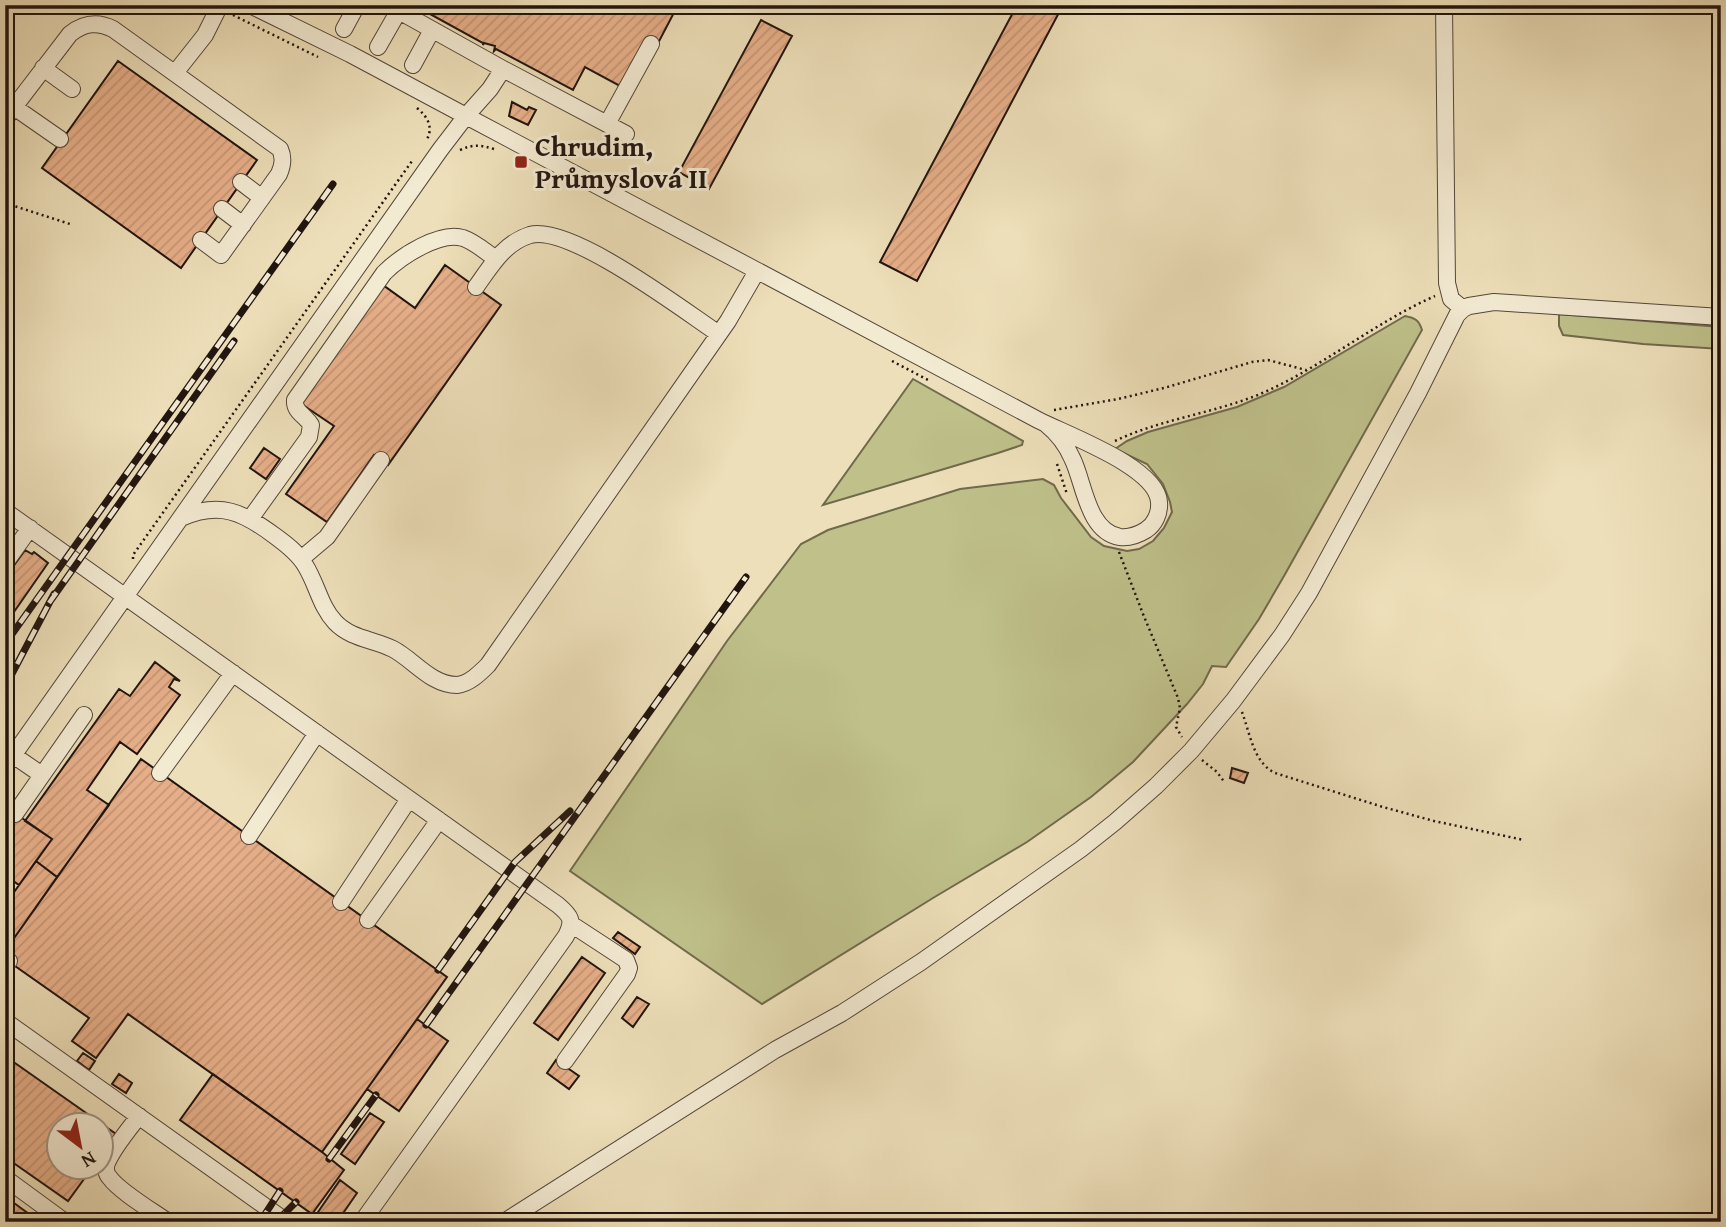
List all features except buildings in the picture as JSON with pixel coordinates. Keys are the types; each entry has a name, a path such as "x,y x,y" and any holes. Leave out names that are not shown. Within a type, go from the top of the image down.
{"street":[{"path":"250,5 350,54 1140,473 1155,489 1159,498 1157,515 1148,529 1132,537 1122,537 1107,531 1094,516 1072,457 1062,440 1042,422"},
{"path":"344,29 357,5"},
{"path":"1444,5 1447,290 1451,299 1462,309"},
{"path":"175,73 205,34 220,7"},
{"path":"378,47 396,7 432,30 626,134"},
{"path":"61,139 10,113 70,34 85,25 104,24 280,149 283,165 279,174 221,255 201,240"},
{"path":"413,65 432,30"},
{"path":"607,124 651,44"},
{"path":"43,68 72,89"},
{"path":"42,775 9,761 440,150 503,69"},
{"path":"242,182 262,198"},
{"path":"222,209 243,225"},
{"path":"476,287 496,259 516,242 533,234 549,234 631,274 719,334"},
{"path":"250,519 309,437 311,425 297,411 295,400 384,273 403,257 438,240 453,236 469,240 496,259"},
{"path":"181,519 201,511 216,509 250,519 301,559 324,608 345,631 392,649 440,681 461,685 488,665 719,334 757,271"},
{"path":"504,1222 775,1050 864,999 953,940 1097,837 1196,755 1309,593 1462,309 1476,303 1494,302 1721,317"},
{"path":"301,559 327,537 381,460"},
{"path":"5,511 569,914 571,924 566,936 362,1222"},
{"path":"5,563 30,528"},
{"path":"160,773 233,673"},
{"path":"15,814 84,715"},
{"path":"249,836 317,733"},
{"path":"341,902 409,799"},
{"path":"368,920 439,820"},
{"path":"565,1061 629,968 626,960 571,924"},
{"path":"5,1021 287,1222"},
{"path":"139,1116 112,1154 106,1171 117,1186 168,1222"},
{"path":"5,1178 65,1222"}],"path":[{"path":"220,7 327,61"},
{"path":"416,107 430,126 430,135 426,141"},
{"path":"144,571 134,562 133,555 419,152"},
{"path":"5,203 73,225"},
{"path":"1100,450 1140,430 1266,391 1306,370 1381,323 1447,290"},
{"path":"1042,422 1056,410 1164,388 1252,362 1268,360 1306,370"},
{"path":"1055,457 1067,494"},
{"path":"1114,535 1178,698 1181,708 1176,730 1186,745 1217,772 1225,783"},
{"path":"1233,701 1242,714 1259,758 1275,773 1370,804 1524,840"}],"green space":[{"path":"1559,314 1721,327 1721,349 1563,335 1559,326"},
{"path":"1405,316 1416,320 1422,330 1259,619 1226,667 1212,666 1203,684 1187,704 1133,762 1091,797 1027,842 762,1004 570,871 727,641 801,544 828,530 960,489 1043,479 1054,485 1091,537 1104,546 1127,551 1139,549 1153,541 1164,528 1172,512 1170,502 1163,484 1147,464 1115,449 1148,432 1237,407 1284,387"},
{"path":"913,379 1023,441 1022,445 823,505"}],"railway":[{"path":"5,644 333,184"},
{"path":"49,603 234,341"},
{"path":"426,1025 746,577"},
{"path":"5,687 54,594"},
{"path":"438,970 515,862 570,811"},
{"path":"329,1159 376,1095"},
{"path":"260,1222 280,1191"},
{"path":"276,1222 296,1202"},
{"path":"229,1222 232,1218"}],"place":[{"name":"Chrudim, Průmyslová II","path":"521,162"}]}
